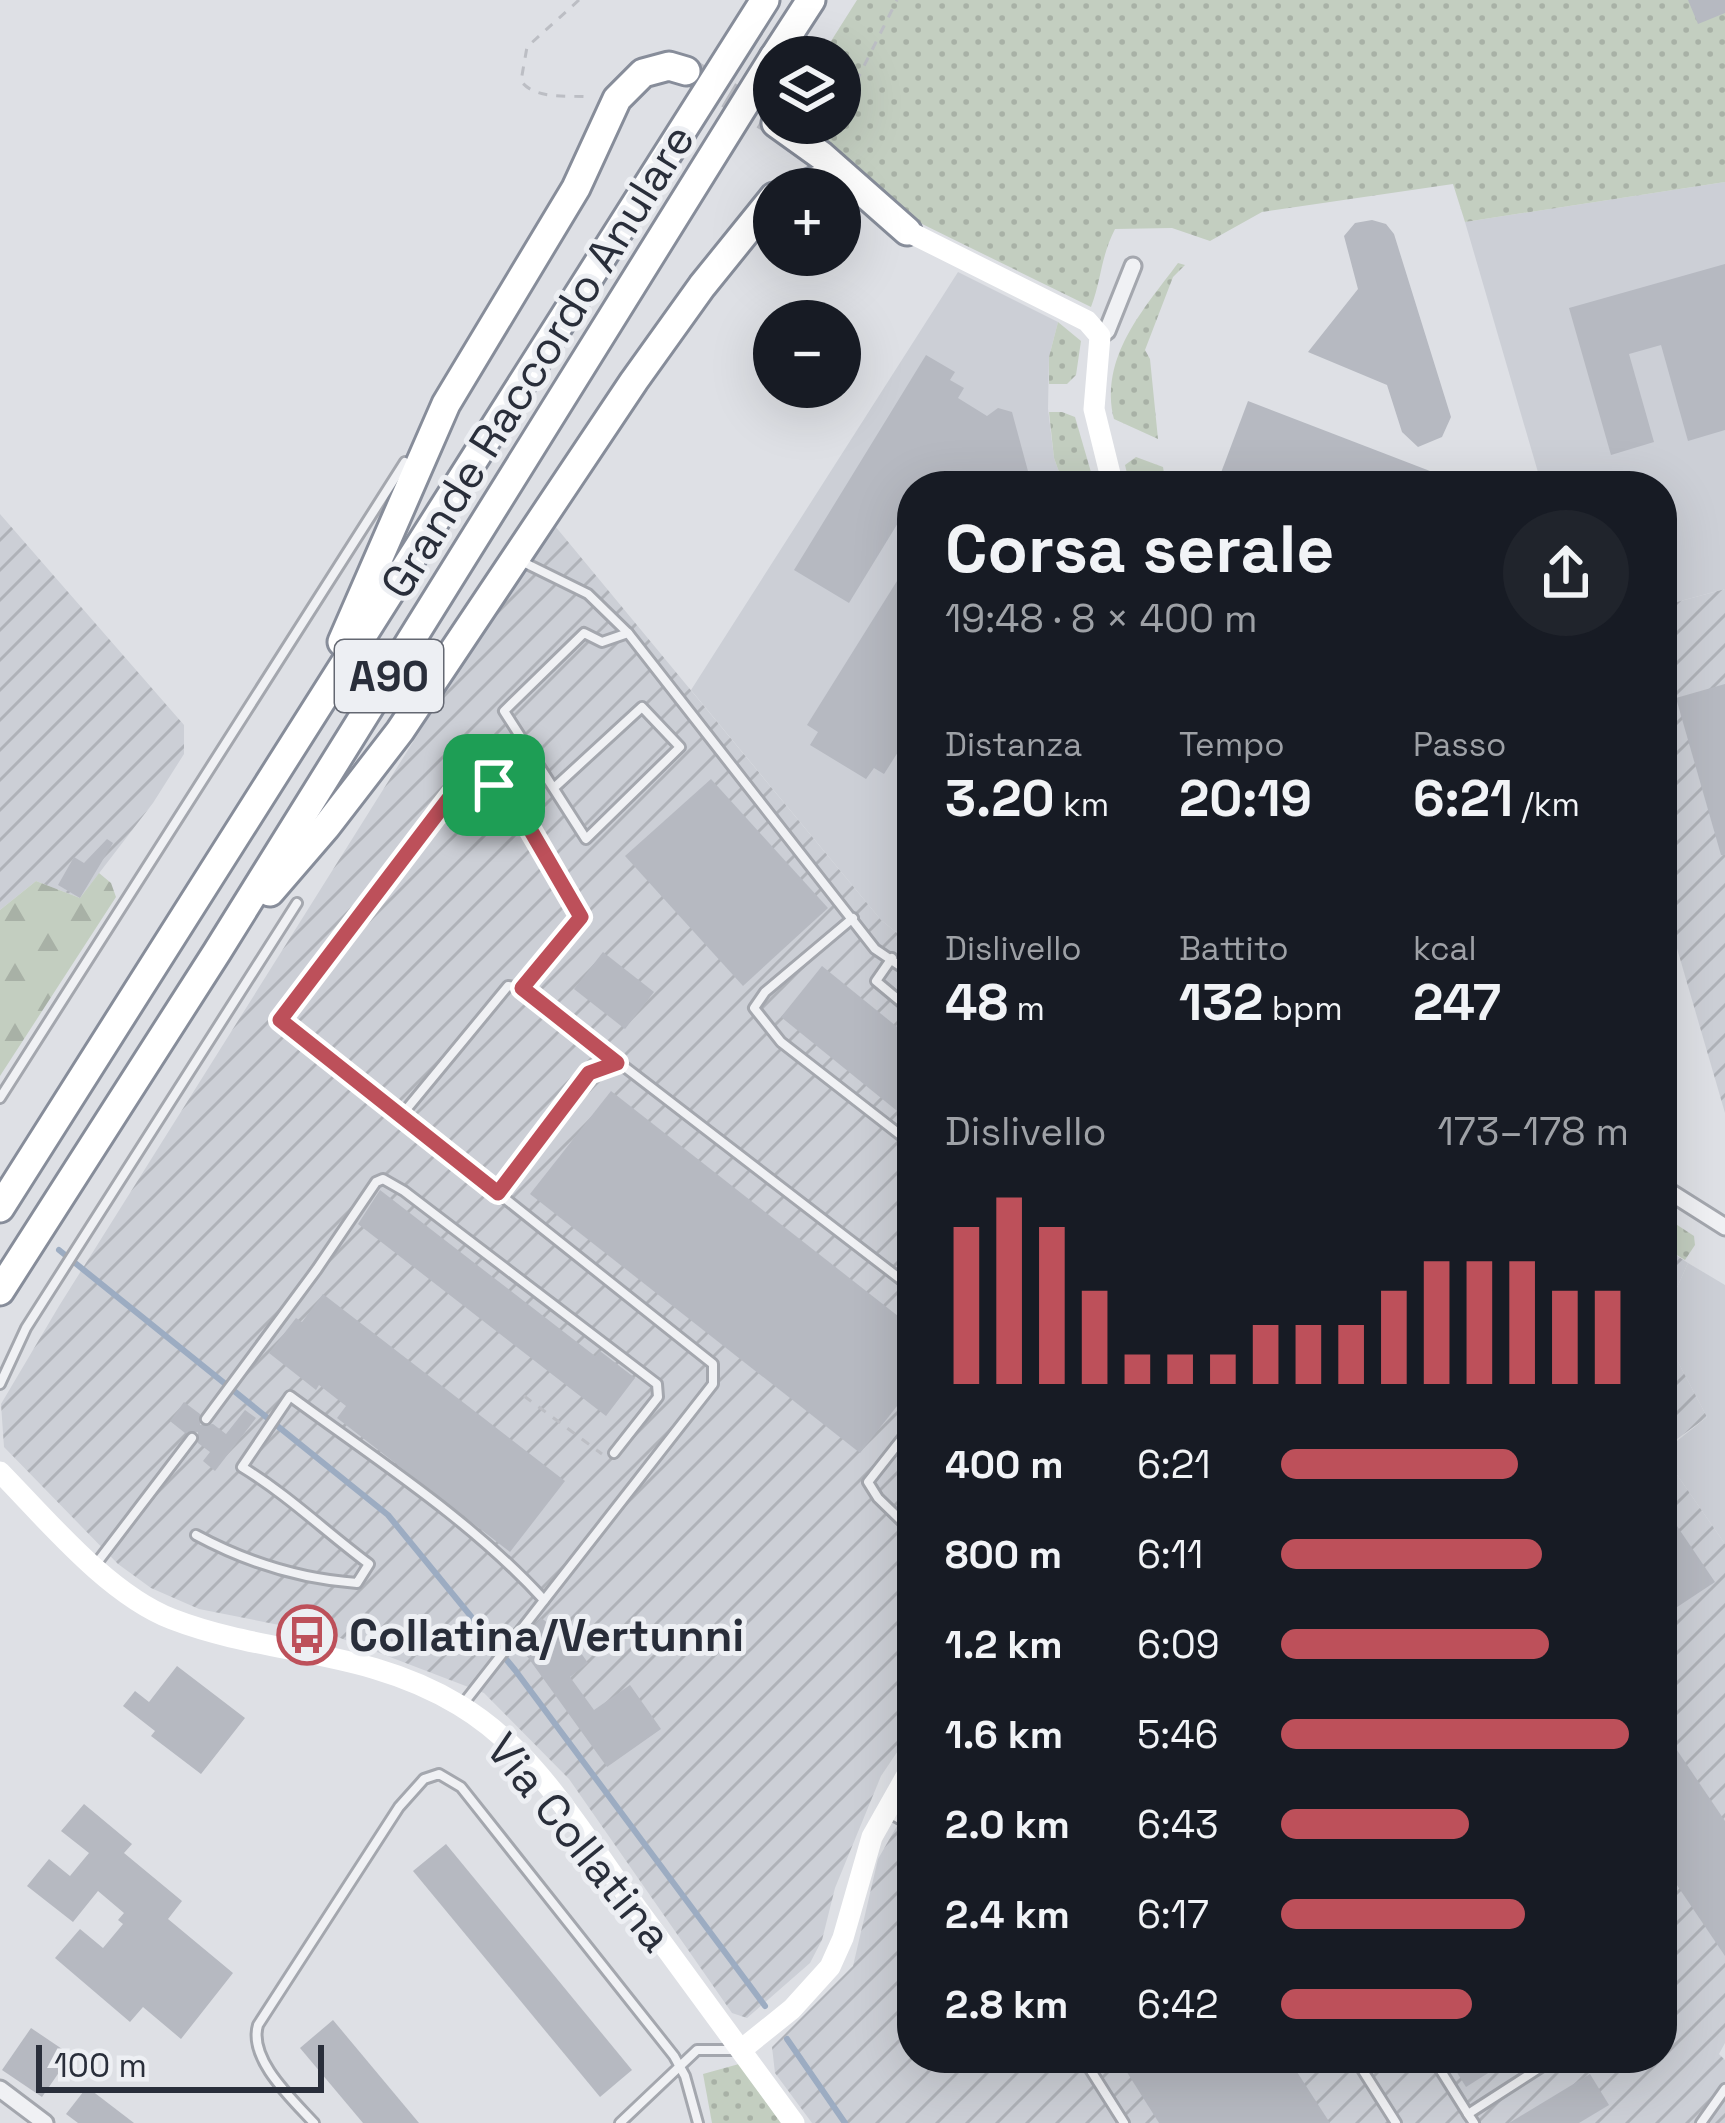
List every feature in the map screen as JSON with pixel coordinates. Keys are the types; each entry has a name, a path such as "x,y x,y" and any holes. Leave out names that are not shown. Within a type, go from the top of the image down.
{"highway":[{"name":"Grande Raccordo Anulare","path":"0,1208 765,0"},
{"name":"Grande Raccordo Anulare","path":"788,36 811,0"},
{"path":"301,734 446,404 576,188 616,99 631,82 655,68 686,70"},
{"name":"Grande Raccordo Anulare","path":"0,1292 753,91"},
{"path":"805,144 907,232"},
{"path":"861,202 907,232"},
{"path":"217,952 374,766 661,343 753,224"}],"street":[{"path":"907,232 1087,321 1100,336 1094,409 1109,471"},
{"path":"1100,336 1107,331 1133,266"},
{"path":"1677,1197 1725,1227"},
{"name":"Via Collatina","path":"0,1472 94,1566 145,1605 170,1618 371,1666 431,1689 502,1736 531,1766 794,2123"},
{"path":"740,2050 792,2009 830,1967 862,1863 897,1791"},
{"path":"0,2089 45,2123"}],"lane":[{"path":"0,1098 405,461"},
{"path":"516,558 588,594 628,633 875,950 897,962"},
{"path":"556,786 643,707 680,747 586,839 505,711 584,633 602,642 628,633"},
{"path":"461,1706 713,1384 713,1364 280,1020 456,789 475,783 509,793 581,917 522,988"},
{"path":"0,1384 26,1328 297,903"},
{"path":"853,918 765,992 754,1008 781,1042 897,1132"},
{"path":"892,958 877,981 897,998"},
{"path":"394,1111 405,1112 508,986 522,988 897,1277"},
{"path":"498,1193 589,1073 617,1063"},
{"path":"206,1419 376,1182 383,1179 657,1384 658,1396 614,1454"},
{"path":"196,1535 231,1554 308,1580 357,1583 369,1564 280,1491 242,1467 290,1396 451,1514 506,1559 544,1600"},
{"path":"94,1566 192,1438"},
{"path":"897,1445 868,1482 897,1516"},
{"path":"314,2123 259,2052 254,2037 258,2025 399,1807 432,1774 460,1787 680,2066 698,2123"},
{"path":"885,1811 897,1818"},
{"path":"620,2123 697,2050 740,2050"},
{"path":"1092,2073 1124,2123"},
{"path":"1364,2073 1396,2123"},
{"path":"1442,2073 1471,2119 1534,2073"},
{"path":"1701,2123 1725,2089"}],"path":[{"path":"579,0 527,47 521,81 536,93 616,99"},
{"path":"861,72 897,0"},
{"path":"524,1396 599,1453"}],"shaded area":[{"path":"1725,182 1725,589 1677,602 1677,471 1538,471 1465,222"},
{"path":"958,272 1058,322 1049,357 1048,409 1059,471 897,471 897,933 881,920 691,690"},
{"path":"0,514 184,725 184,754 80,898 36,881 0,910"},
{"path":"555,526 881,920 897,933 897,1752 881,1776 810,1963 747,2018 732,2013 569,1779 484,1693 335,1636 199,1609 151,1588 118,1564 4,1447 1,1404 445,691"},
{"path":"1725,589 1725,1113 1677,948 1677,602"},
{"path":"1677,1256 1688,1263 1677,1288"},
{"path":"1688,1263 1725,1285 1725,1544 1677,1475 1677,1441 1707,1417 1677,1360 1677,1288"},
{"path":"1677,1360 1707,1417 1677,1439"},
{"path":"1677,1475 1725,1544 1725,2043 1719,2054 1725,2060 1725,2123 812,2123 775,2073 772,2047 853,1966 878,1859 897,1826 897,2073 1677,2073"}],"green space":[{"path":"857,0 1725,0 1725,182 1465,222 1453,184 1262,212 1210,241 1172,228 1115,229 1091,307 914,220 861,175 861,168 853,168 825,144 861,144 861,36 834,36"},
{"path":"1178,263 1185,265 1173,277 1145,350 1150,359 1158,439 1114,419 1113,375 1128,335"},
{"path":"1058,322 1081,341 1076,375 1067,384 1049,384 1049,357"},
{"path":"1049,412 1062,412 1075,417 1091,471 1059,471"},
{"path":"1136,457 1164,471 1126,471 1125,465"},
{"path":"99,873 111,883 116,897 0,1076 0,910 36,881 80,898"},
{"path":"1677,1225 1694,1236 1695,1245 1685,1260 1677,1255"},
{"path":"739,2064 781,2123 712,2123 703,2074"}],"building":[{"path":"1688,0 1725,0 1725,13 1698,24"},
{"path":"1355,223 1386,224 1394,234 1451,417 1442,437 1418,447 1402,432 1387,385 1308,352 1358,289 1344,236"},
{"path":"1725,264 1725,430 1688,441 1661,345 1629,354 1654,442 1611,455 1569,308"},
{"path":"926,355 955,372 950,380 964,388 958,398 987,416 998,408 1012,412 1028,471 897,471 897,525 849,603 794,570"},
{"path":"1248,401 1430,471 1222,471"},
{"path":"897,581 897,754 884,774 874,768 866,779 810,745 818,732 807,725"},
{"path":"1725,684 1725,855 1721,855 1677,698"},
{"path":"711,779 828,908 743,986 625,856"},
{"path":"107,839 113,843 80,898 58,885 74,857 84,863"},
{"path":"603,952 654,992 625,1029 574,989"},
{"path":"822,966 897,1027 897,1111 781,1017"},
{"path":"611,1091 897,1315 897,1406 860,1453 530,1194"},
{"path":"380,1190 595,1356 600,1351 635,1378 606,1416 358,1224"},
{"path":"323,1294 565,1481 510,1552 337,1418 346,1406 319,1385 316,1390 269,1353 296,1318 302,1322"},
{"path":"184,1402 200,1414 200,1425 213,1424 226,1434 245,1410 256,1418 215,1471 203,1461 210,1452 198,1443 198,1432 185,1433 170,1421"},
{"path":"1677,1526 1715,1582 1677,1607"},
{"path":"541,1618 571,1639 588,1663 570,1677 594,1710 630,1685 661,1729 607,1767 519,1645"},
{"path":"177,1666 245,1718 201,1774 151,1736 155,1731 123,1706 135,1691 149,1702"},
{"path":"1677,1750 1725,1821 1725,1956 1677,1885"},
{"path":"84,1804 132,1844 124,1853 182,1901 168,1919 233,1973 181,2039 143,2007 130,2022 55,1958 80,1929 103,1948 123,1924 118,1920 124,1913 98,1891 73,1922 27,1886 49,1859 70,1876 89,1853 61,1831"},
{"path":"446,1844 632,2070 600,2097 413,1871"},
{"path":"333,2020 419,2123 363,2123 300,2048"},
{"path":"31,2028 71,2055 42,2097 2,2070"},
{"path":"1127,2073 1298,2073 1330,2123 1159,2123"},
{"path":"1457,2073 1488,2073 1466,2087"},
{"path":"1590,2074 1609,2105 1579,2123 1509,2123"},
{"path":"87,2087 134,2123 78,2123 66,2114"}],"waterway":[{"path":"59,1250 388,1515 515,1670 765,2006"},
{"path":"787,2039 845,2123"}],"tunnel":[{"path":"693,74 753,110"}],"place":[{"name":"Collatina/Vertunni","path":"307,1635"}],"route":[{"path":"475,783 494,785 509,793 581,917 522,988 617,1063 589,1073 498,1193 280,1020 456,789 475,783"}]}
